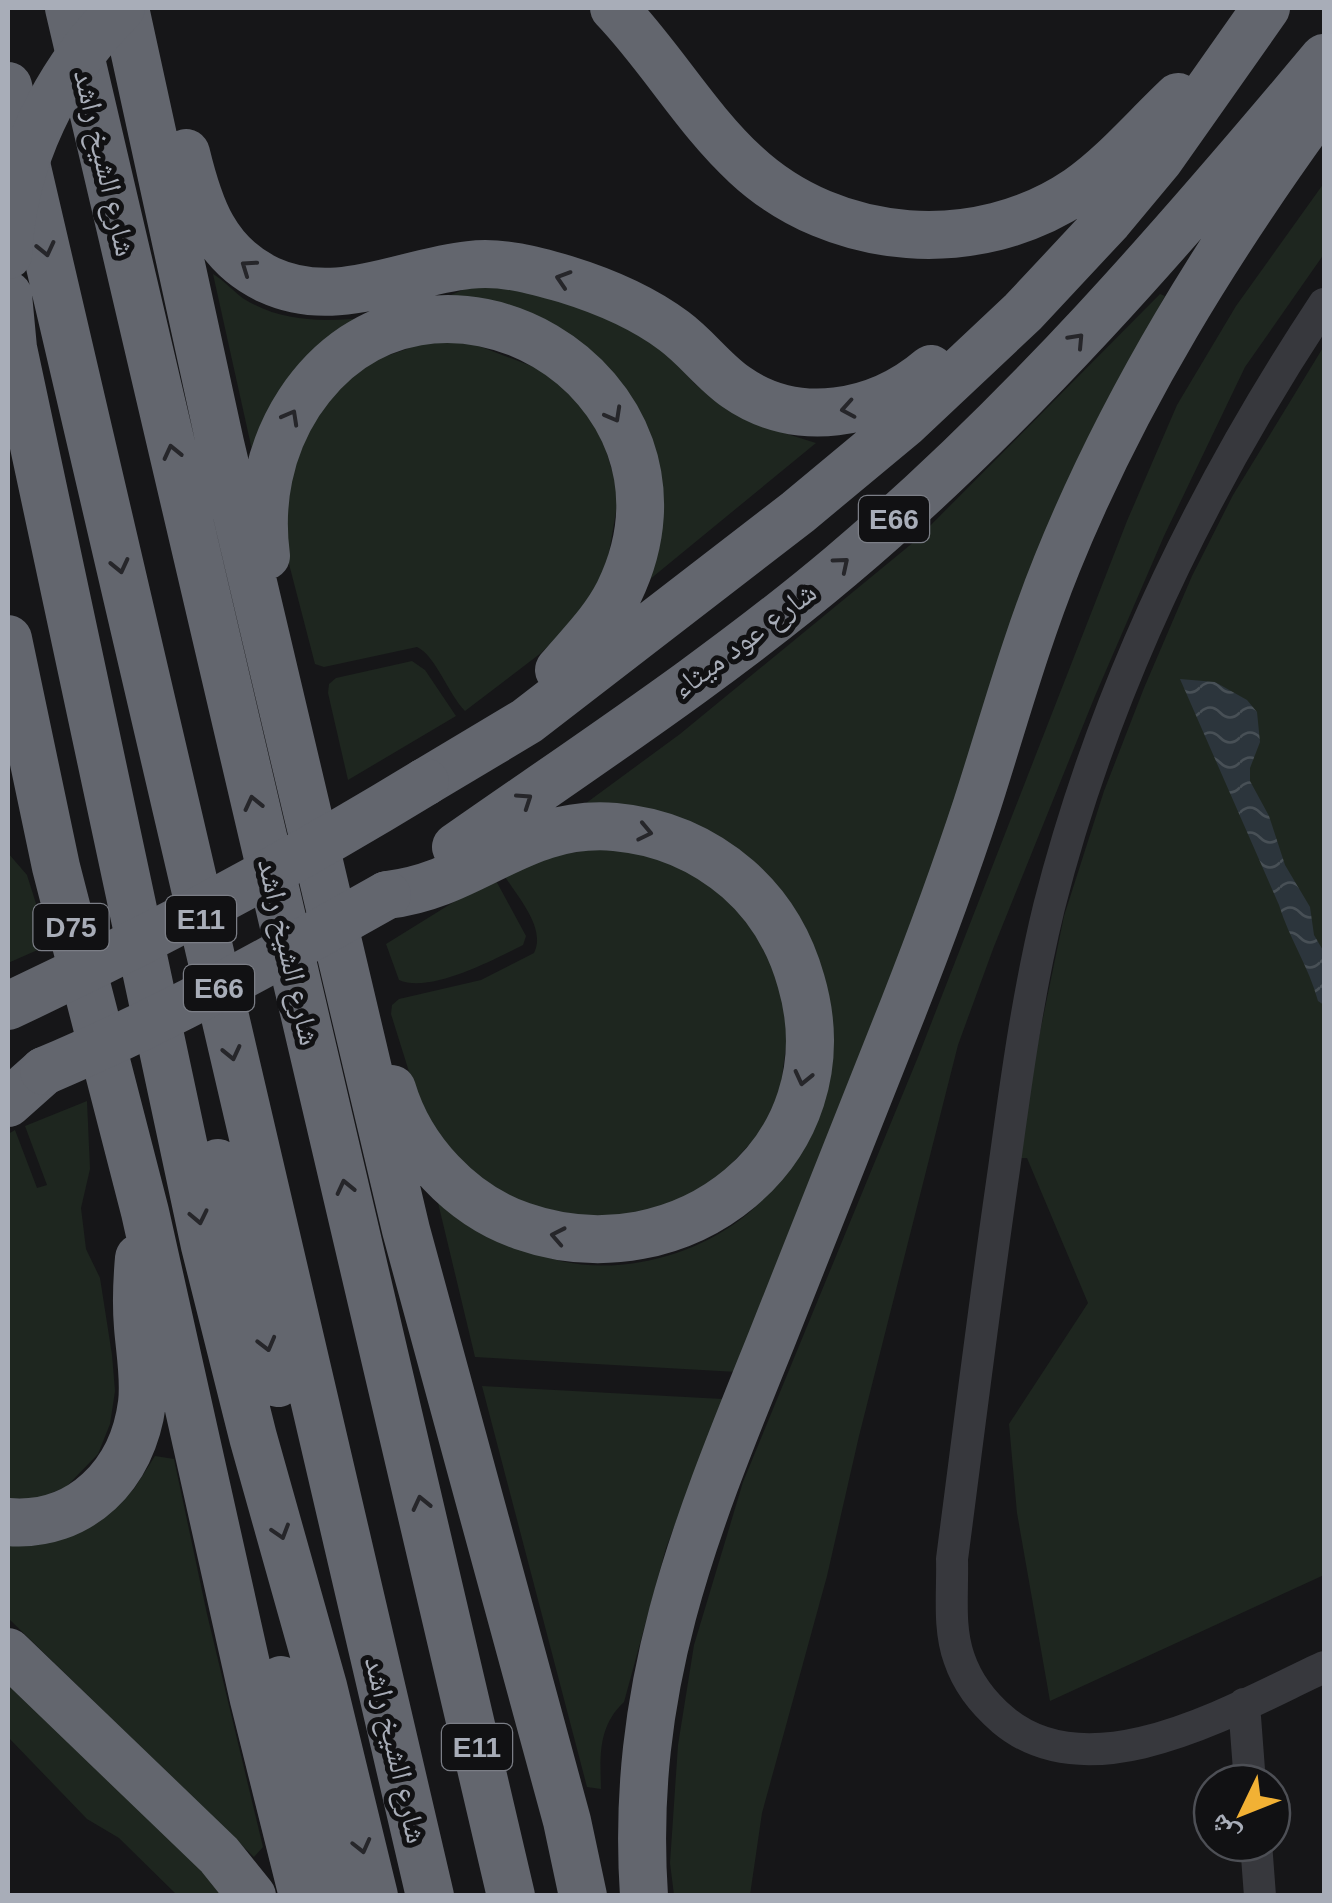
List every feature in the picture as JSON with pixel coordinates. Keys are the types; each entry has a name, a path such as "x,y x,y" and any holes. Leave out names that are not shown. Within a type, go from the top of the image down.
{"highway":[{"name":"شارع الشيخ راشد","path":"69,8 511,1896"},
{"path":"8,255 20,179 45,112 80,54 123,8"},
{"path":"123,8 276,684 406,1230 583,1892"},
{"path":"149,8 203,212 212,231 232,254 273,282 310,292 328,292 366,288 467,265 501,265 542,273 640,310 677,333 738,388 771,405 806,412 840,412 887,398 916,381 952,351 1023,312"},
{"path":"614,8 727,147 772,186 796,202 837,220 881,232 940,236 1000,226 1081,188 1260,17"},
{"name":"E66","path":"526,721 798,512 904,424 1023,312 1109,220 1158,160 1260,17"},
{"name":"شارع عود ميثاء","path":"8,1104 44,1071 195,1001 388,894 738,649 841,566 940,478 1034,386 1124,289 1324,58"},
{"name":"شارع الشيخ راشد","path":"8,86 430,1896"},
{"path":"644,1896 645,1755 652,1703 676,1596 752,1386 942,906 1037,616 1097,472 1156,359 1235,230 1324,102"},
{"path":"1037,616 1089,538 1146,421 1324,153"},
{"path":"8,295 13,348 224,1326 323,1686 374,1896"},
{"path":"8,1006 264,878 526,721 620,591 634,548 640,496 636,470 624,432 605,398 588,378 547,345 525,334 478,322 430,321 361,344 323,374 294,412 274,456 264,502 276,684"},
{"name":"D75","path":"8,639 56,867 146,1212 250,1683 303,1896"},
{"path":"92,711 126,792 138,834 202,1106 328,1571 358,1664 397,1752"},
{"path":"336,933 366,993 394,1097 420,1147 462,1192 515,1224 587,1241 658,1234 723,1203 773,1151 795,1108 807,1062 804,990 788,944 776,924 746,886 708,856 640,830 605,826 569,828 518,843 431,887 388,894"},
{"path":"8,1522 52,1519 82,1506 107,1486 125,1459 142,1404 137,1287 146,1212"},
{"path":"202,1461 251,1570 342,1896"},
{"path":"8,1652 209,1845 252,1896"}],"street":[{"path":"1324,304 1270,385 1196,518 1118,691 1081,798 1050,908 1025,1019 952,1559 940,1599 938,1630 942,1663 954,1694 974,1722 999,1744 1028,1759 1061,1767 1094,1768 1127,1760 1162,1738 1324,1667"},
{"path":"1244,1704 1248,1763"},
{"path":"1258,1863 1260,1896"}],"shaded area":[{"path":"1324,183 1324,254 1245,367 1164,536 1095,696 958,1045 827,1576 762,1813 750,1895 674,1895 670,1863 678,1745 694,1645 743,1482 918,1057 1127,521 1177,405 1236,306"},
{"path":"213,274 244,299 276,313 325,320 376,317 329,343 298,368 275,401 252,450"},
{"path":"539,284 664,348 695,384 752,423 816,443 643,585 603,365 568,336 530,316 489,303 444,298 474,285"},
{"path":"1160,294 1165,296 1137,347 737,1372 475,1357 434,1186 524,1247 550,1258 606,1266 664,1257 718,1234 754,1208 789,1169 791,913 578,809 680,734 915,541"},
{"path":"466,341 552,374 599,427 619,494 605,576 567,627 541,653 465,711 430,658 417,647 324,667 315,664 282,537 285,488 312,421 341,385 378,359 421,344"},
{"path":"1324,346 1324,1575 1050,1701 1017,1513 1009,1424 1088,1303 1027,1158 1014,1158 1064,916 1104,791 1192,576 1233,495"},
{"path":"412,661 425,670 456,716 348,780 329,684 336,678"},
{"path":"605,847 675,861 734,902 774,962 789,1024 780,1091 760,1133 708,1189 625,1224 516,1203 461,1162 434,1128 415,1091 391,1014 392,1005 399,999 481,980 534,953 537,943 533,922 502,872 526,861"},
{"path":"8,853 27,875 49,945 8,963"},
{"path":"494,877 526,936 523,945 444,979 412,983 399,980 386,944"},
{"path":"87,1101 90,1169 81,1208 86,1249 100,1278 112,1355 115,1391 110,1424 98,1454 66,1487 39,1498 8,1499 8,1134 15,1130 37,1188 47,1185 25,1126"},
{"path":"482,1386 723,1399 666,1548 624,1702 605,1731 601,1789 587,1787"},
{"path":"155,1456 174,1459 263,1847 254,1857 8,1618 8,1544 89,1527 134,1489"},
{"path":"8,1678 230,1895 177,1895 119,1838 87,1819 8,1737"}],"water":[{"path":"1180,679 1215,682 1247,700 1257,712 1260,742 1250,768 1250,781 1269,816 1285,865 1310,907 1314,935 1324,952 1324,1005 1318,1001"}]}
